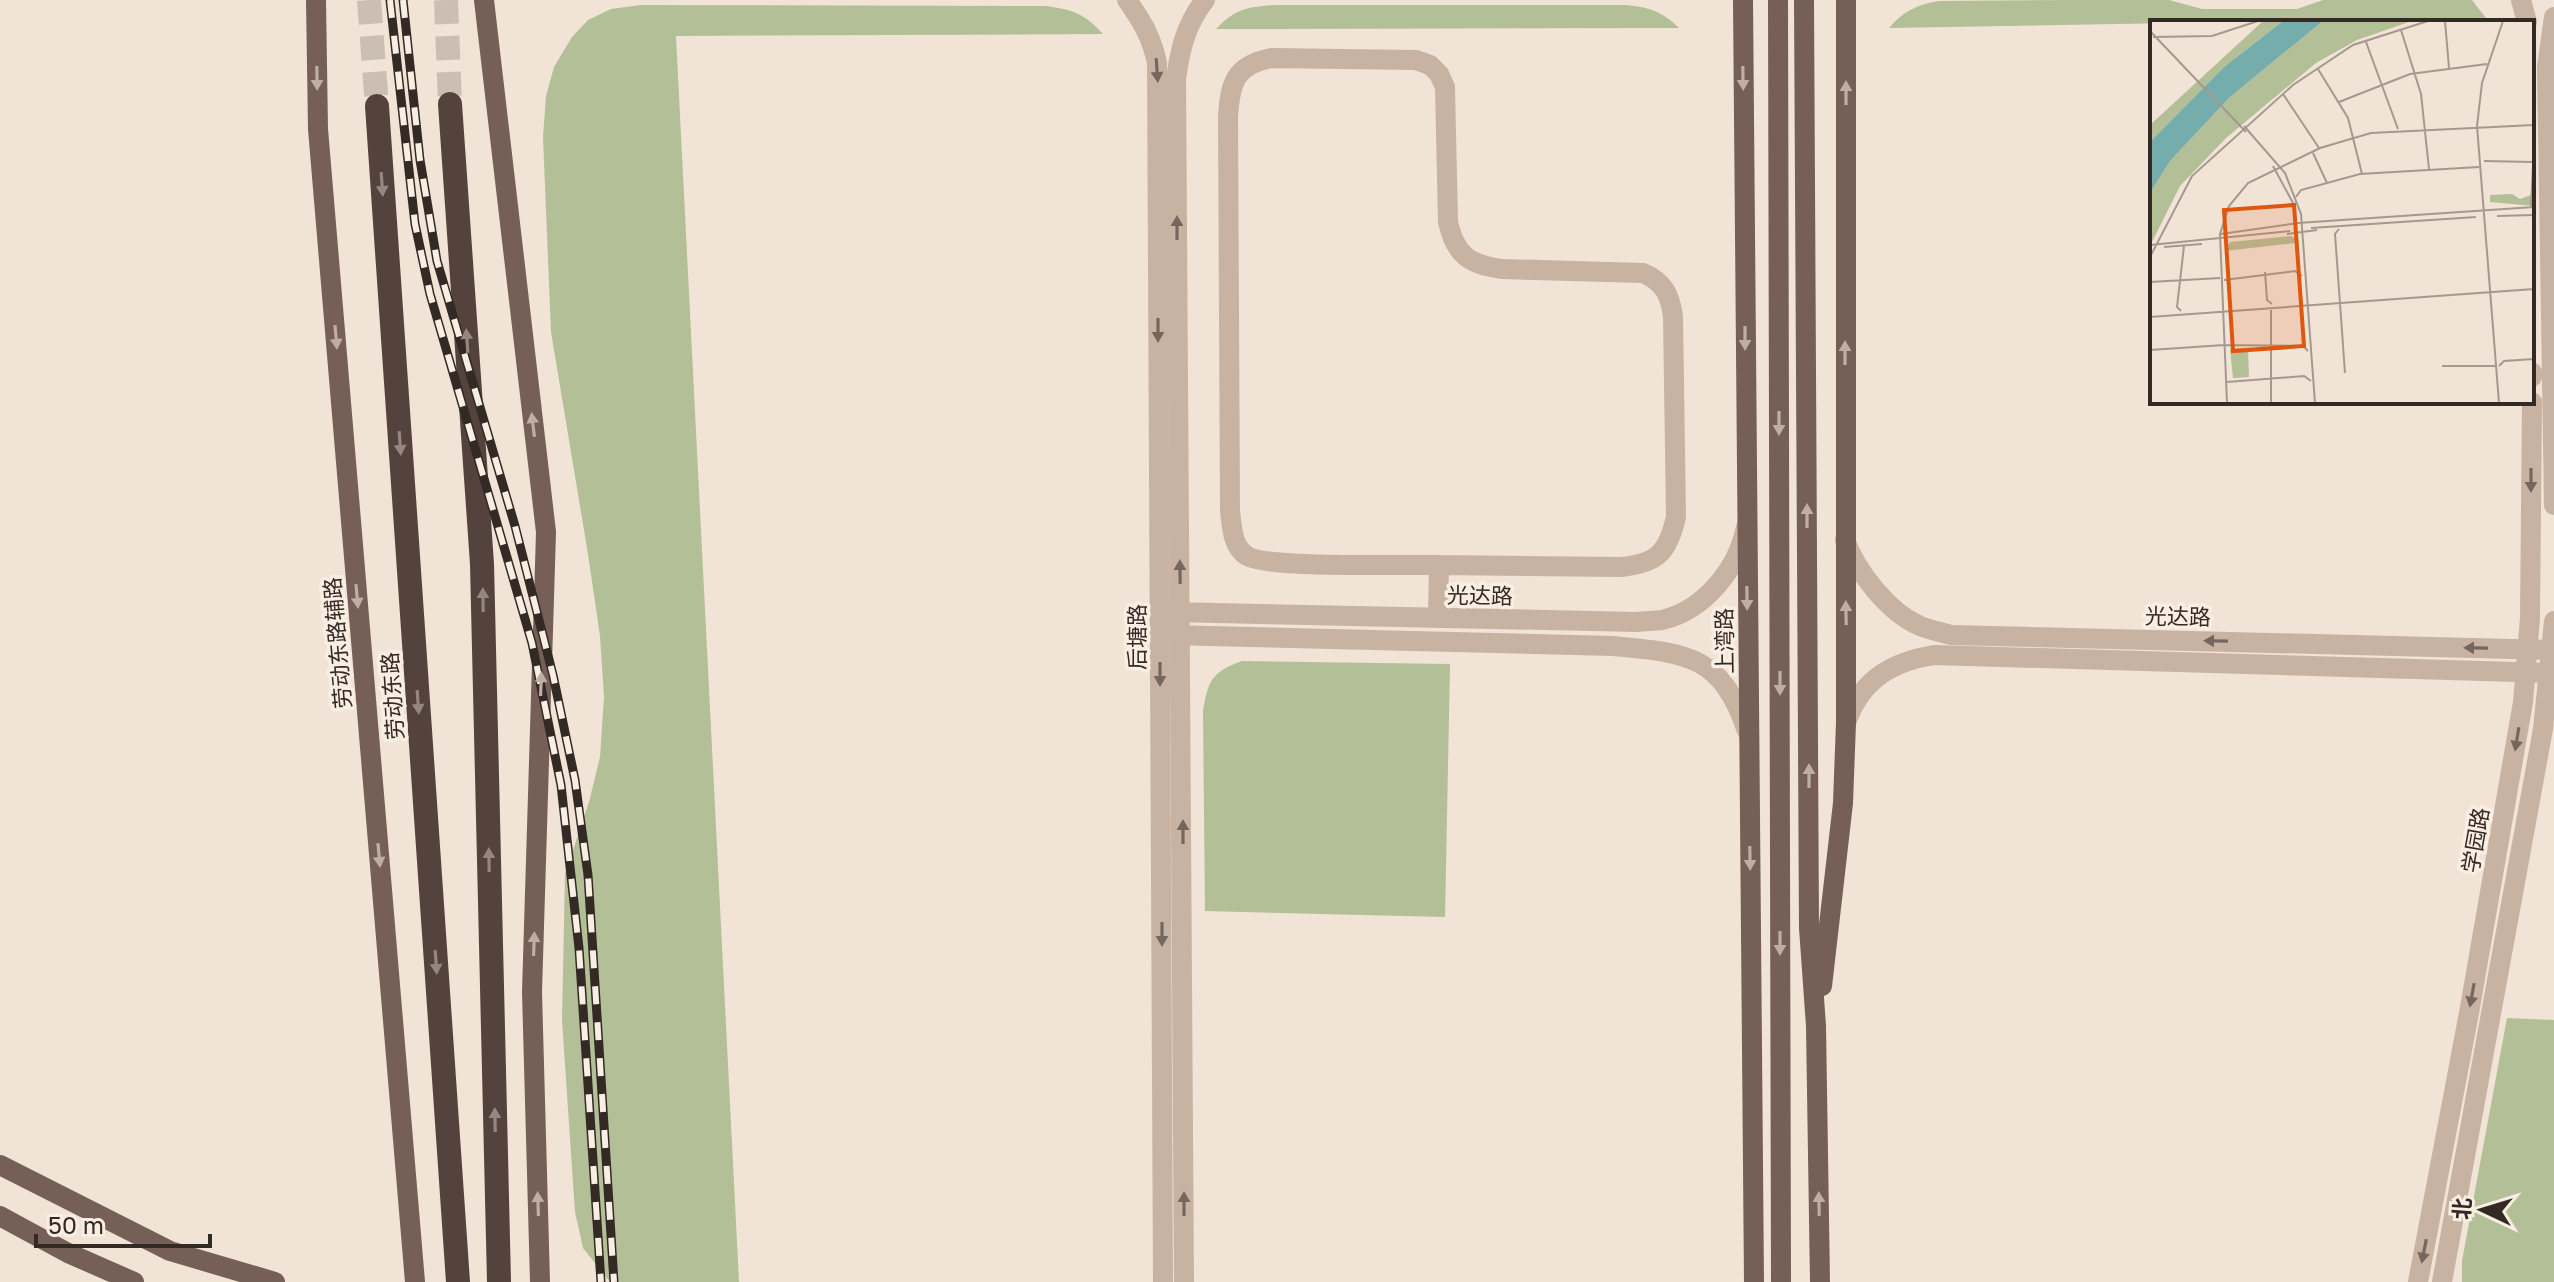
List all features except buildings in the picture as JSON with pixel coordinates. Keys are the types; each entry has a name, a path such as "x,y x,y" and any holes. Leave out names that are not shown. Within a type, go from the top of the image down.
{"highway":[{"path":"450,104 482,564 499,1282"},
{"name":"劳动东路","path":"377,106 458,1282"}],"main road":[{"name":"劳动东路辅路","path":"316,0 318,129 415,1282"},
{"path":"484,0 546,532 532,992 540,1282"},
{"name":"上湾路","path":"1743,0 1754,1282"},
{"path":"1778,0 1781,1282"},
{"path":"1804,0 1809,928 1816,1026 1820,1282"},
{"path":"1816,1026 1843,803 1846,723 1846,0"},
{"path":"0,1165 170,1251 275,1282"},
{"path":"0,1216 68,1253 134,1282"}],"street":[{"name":"后塘路","path":"1127,0 1143,21 1152,40 1157,63 1163,1282"},
{"name":"后塘路","path":"1184,1282 1176,79 1184,36 1193,15 1205,0"},
{"path":"2521,0 2526,20"},
{"path":"2554,17 2547,67 2554,505"},
{"path":"1271,58 1399,58 1430,65 1445,87 1448,222 1451,239 1459,251 1471,261 1493,268 1643,273 1663,285 1670,299 1673,316 1676,517 1671,538 1657,556 1642,564 1622,567 1439,565 1277,562 1247,556 1237,546 1230,511 1228,117 1233,80 1256,61 1271,58"},
{"name":"学园路","path":"2418,1282 2472,998 2526,672 2530,605 2532,404"},
{"name":"光达路","path":"1160,612 1637,622 1663,620 1704,599 1722,579 1743,538 1746,523"},
{"name":"光达路","path":"1845,539 1857,566 1882,596 1908,620 1951,635 2553,650"},
{"path":"1438,618 1439,565"},
{"name":"学园路","path":"2442,1282 2543,729 2552,673 2554,621"},
{"path":"1160,635 1613,646 1661,650 1696,660 1726,684 1736,700 1749,735"},
{"name":"光达路","path":"1846,723 1851,707 1870,684 1888,670 1909,659 1934,655 2552,673"}],"green space":[{"path":"2169,0 2202,9 2297,9 2323,0 2472,0 2487,20 2150,20 2150,23 1889,28 1911,10 1939,1"},
{"path":"641,5 1046,6 1078,14 1103,34 676,36 739,1282 610,1282 583,1248 575,1212 562,1020 565,874 600,757 604,697 600,636 551,332 543,137 546,96 554,67 572,37 588,20 611,9"},
{"path":"1276,5 1626,5 1655,11 1679,28 1216,29 1243,10"},
{"path":"1242,661 1450,664 1445,917 1205,911 1203,711 1213,678"},
{"path":"2507,1018 2554,1020 2554,1282 2462,1282 2462,1261"}],"tunnel":[{"path":"369,0 377,106"},
{"path":"446,0 450,104"}],"railway":[{"path":"390,0 415,224 430,294 532,643 561,785 579,948 601,1282"},
{"path":"403,0 420,160 437,261 515,526 553,675 575,780 588,875 614,1282"}]}
